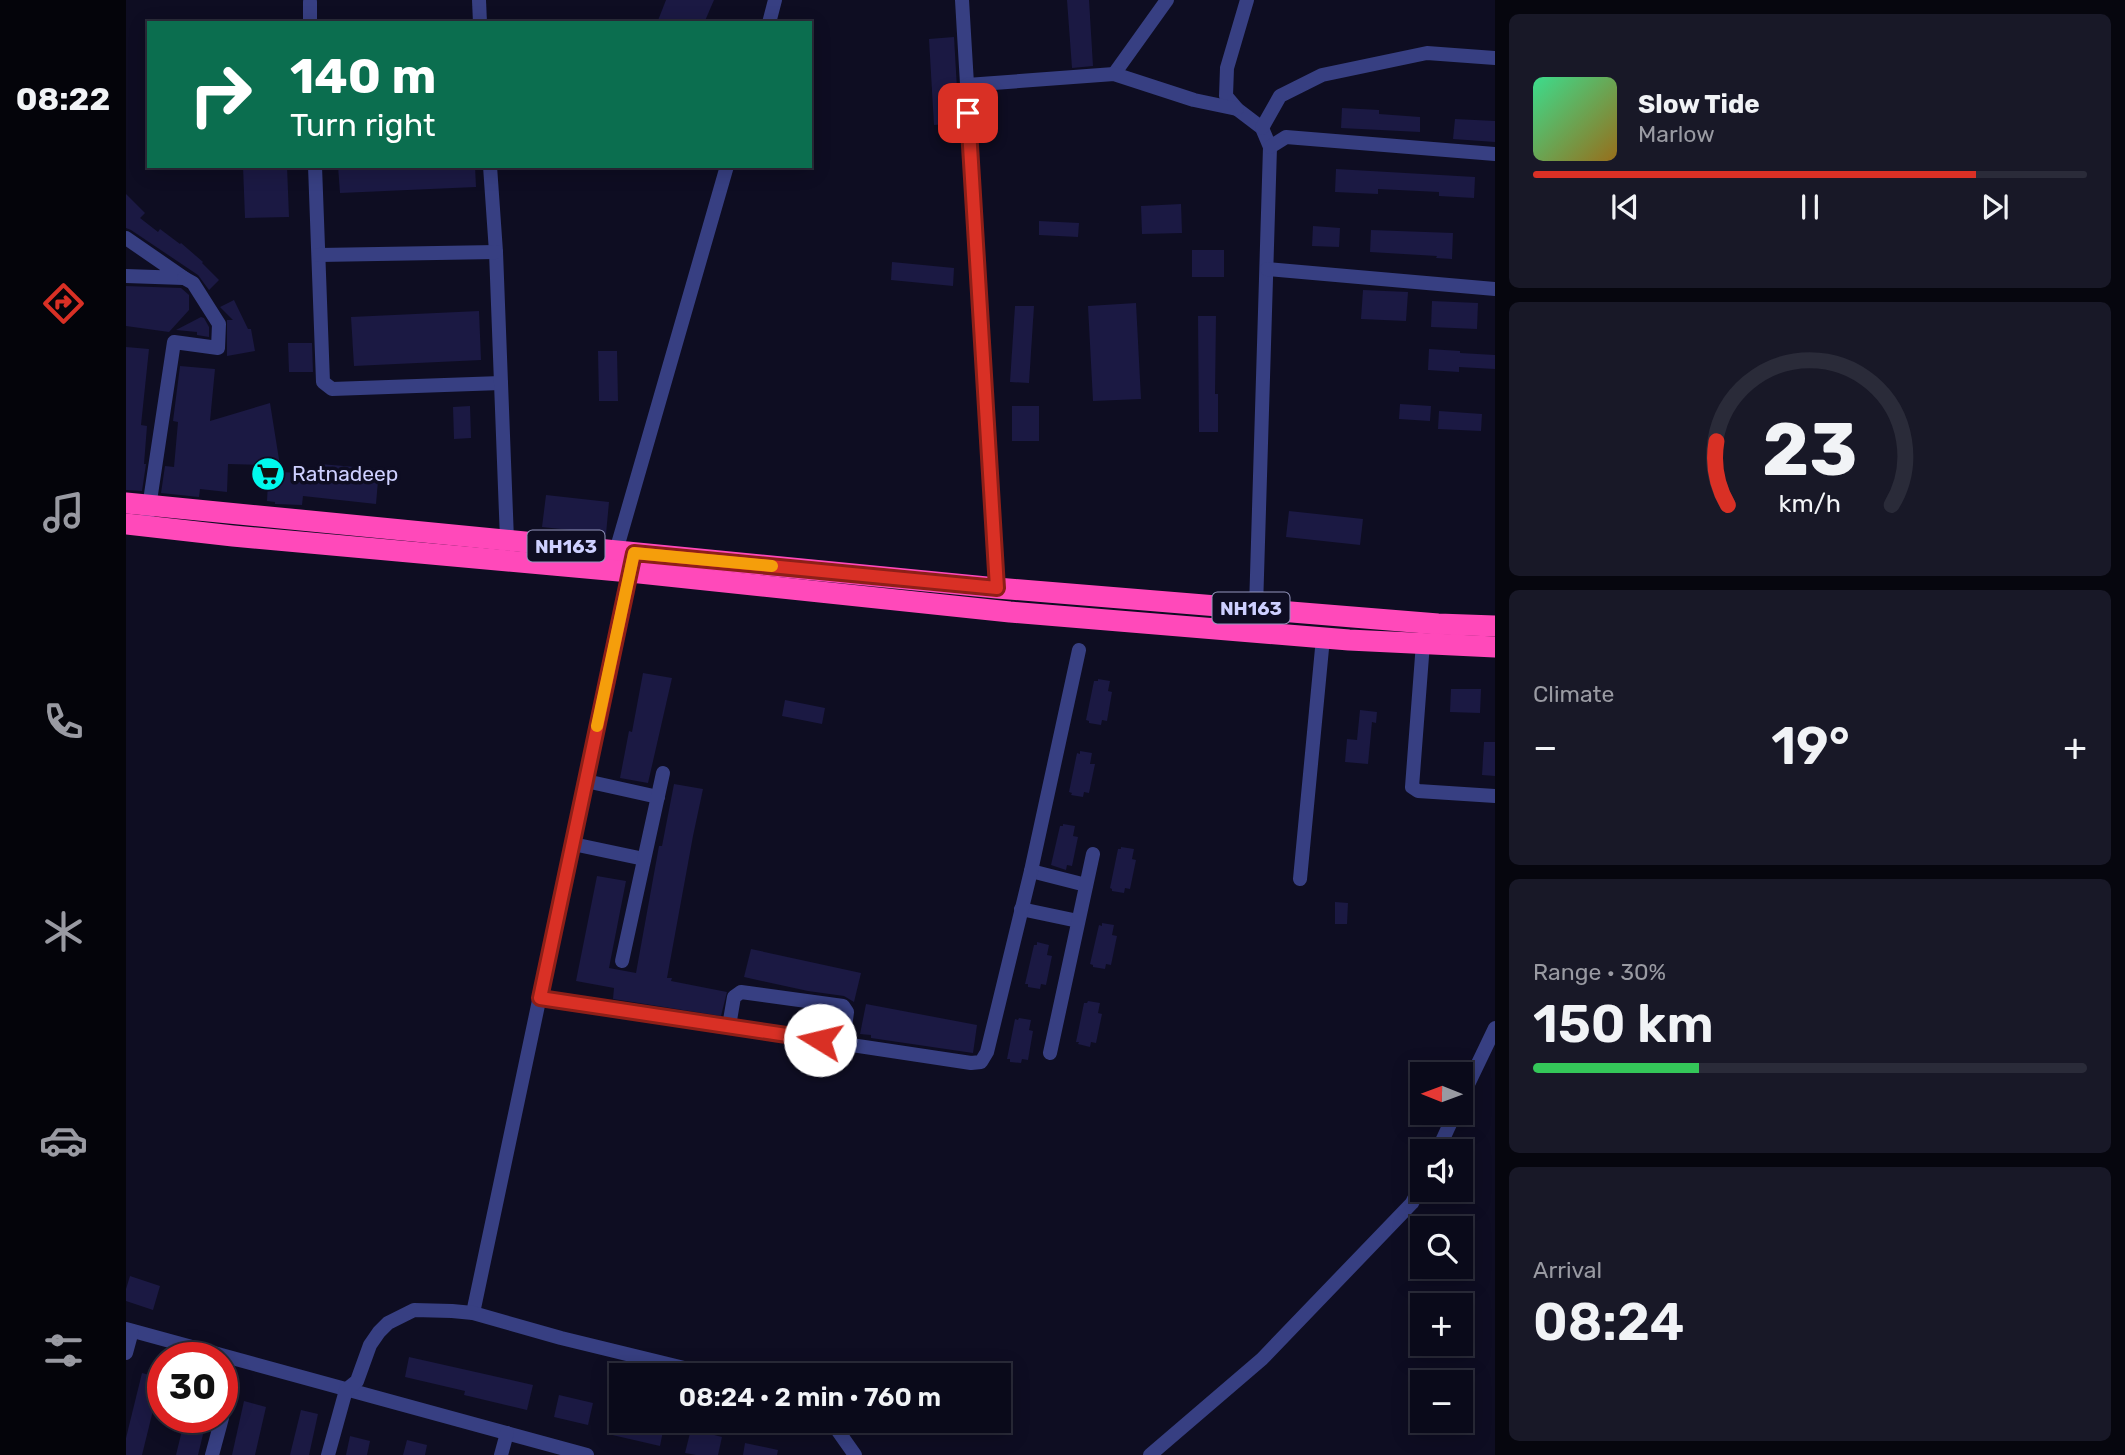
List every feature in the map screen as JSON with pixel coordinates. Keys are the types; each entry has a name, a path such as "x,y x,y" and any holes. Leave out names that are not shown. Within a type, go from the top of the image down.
{"highway":[{"name":"NH163","path":"126,503 140,518 233,536 997,588 1438,624 1495,626"},
{"name":"NH163","path":"140,518 507,540 623,562 1010,612 1323,638 1495,647"}],"street":[{"path":"479,0 480,21"},
{"path":"770,21 775,0"},
{"path":"962,0 997,588"},
{"path":"1114,74 1167,0"},
{"path":"1247,0 1227,68 1226,96 1237,109 1262,128 1270,147 1256,608"},
{"path":"310,2 310,21"},
{"path":"1262,128 1280,96 1322,75 1427,53 1495,58"},
{"path":"967,85 1114,74 1194,100 1237,109"},
{"path":"1270,147 1286,136 1495,154"},
{"path":"316,168 323,382 332,389 501,383"},
{"path":"490,168 507,540"},
{"path":"473,1313 586,780 623,562 726,168"},
{"path":"126,238 193,284 219,324 218,348 174,342 140,518"},
{"path":"319,256 496,252"},
{"path":"1267,269 1495,289"},
{"path":"126,276 184,278"},
{"path":"1300,879 1323,638"},
{"path":"1423,643 1412,787 1418,791 1495,796"},
{"path":"540,998 971,1063 981,1062 987,1052 1031,871 1079,650"},
{"path":"622,961 663,773"},
{"path":"586,780 658,797"},
{"path":"573,844 644,859"},
{"path":"1050,1053 1093,854"},
{"path":"1031,871 1086,885"},
{"path":"1021,909 1078,921"},
{"path":"729,1026 734,997 741,992 843,1006 847,1012 843,1043"},
{"path":"1474,1072 1495,1028"},
{"path":"1150,1455 1262,1359 1412,1202"},
{"path":"328,1455 346,1390 357,1381 370,1345 388,1324 414,1310 473,1313 664,1363"},
{"path":"126,1353 129,1330 507,1433 558,1451 587,1455"},
{"path":"212,1455 218,1433"},
{"path":"501,1455 507,1433"},
{"path":"839,1433 855,1455"}],"building":[{"path":"666,0 714,0 705,21 658,21"},
{"path":"1067,0 1089,0 1093,66 1072,68"},
{"path":"954,37 959,123 934,125 929,39"},
{"path":"1342,108 1379,110 1379,114 1420,117 1420,132 1341,128"},
{"path":"1455,119 1495,121 1495,142 1453,139"},
{"path":"243,168 287,168 289,217 245,218"},
{"path":"338,168 475,168 476,187 340,193"},
{"path":"1336,169 1475,177 1474,198 1439,196 1439,192 1378,189 1378,194 1335,192"},
{"path":"126,194 145,213 140,218 158,232 160,229 181,243 219,280 209,290 198,275 126,228"},
{"path":"1181,204 1182,233 1142,234 1141,206"},
{"path":"1039,221 1079,223 1078,237 1039,235"},
{"path":"1313,226 1340,228 1339,247 1312,246"},
{"path":"1371,230 1453,233 1452,259 1370,252"},
{"path":"1192,250 1224,250 1224,277 1192,277"},
{"path":"892,262 954,268 953,286 891,280"},
{"path":"126,286 181,288 189,295 189,310 169,332 126,326"},
{"path":"1363,290 1408,292 1406,321 1361,319"},
{"path":"234,300 248,329 251,329 255,351 227,356 227,320 233,320 220,307"},
{"path":"1432,301 1478,303 1477,329 1431,327"},
{"path":"1136,303 1141,399 1093,401 1088,306"},
{"path":"1015,306 1034,306 1029,383 1010,382"},
{"path":"479,311 481,360 354,366 351,317"},
{"path":"1198,316 1216,316 1215,394 1218,394 1218,432 1199,432"},
{"path":"201,317 209,327 209,337 197,335 197,332 176,330"},
{"path":"288,343 312,343 313,372 289,372"},
{"path":"126,347 149,349 141,425 147,426 142,491 126,490"},
{"path":"1429,349 1495,355 1495,369 1459,367 1459,372 1428,370"},
{"path":"598,351 617,351 618,401 599,401"},
{"path":"180,366 215,369 210,421 270,403 281,472 319,474 320,464 379,469 376,504 303,496 302,505 275,504 267,501 269,465 228,464 227,492 200,489 199,497 161,493 165,466 174,467 178,422 173,421"},
{"path":"1400,404 1431,406 1430,421 1399,419"},
{"path":"470,406 471,438 454,439 453,407"},
{"path":"1012,406 1039,406 1039,441 1012,441"},
{"path":"1439,411 1482,414 1481,431 1438,429"},
{"path":"546,495 609,502 606,534 542,527"},
{"path":"1289,511 1363,519 1360,545 1286,537"},
{"path":"643,673 672,678 648,783 620,778"},
{"path":"1094,681 1110,681 1108,691 1112,692 1107,721 1102,720 1101,725 1086,720"},
{"path":"1451,689 1481,689 1480,713 1450,712"},
{"path":"785,700 825,708 822,724 782,716"},
{"path":"1360,710 1377,712 1376,723 1372,722 1368,764 1345,762 1347,739 1357,740"},
{"path":"1484,742 1495,742 1495,776 1482,775"},
{"path":"1080,751 1092,753 1090,764 1095,764 1089,793 1084,792 1083,797 1071,795 1069,792 1077,753 1080,754"},
{"path":"674,784 703,789 667,978 727,992 721,1016 613,999 614,988 576,981 597,876 626,881 609,968 636,973 659,846 662,846"},
{"path":"1060,826 1075,826 1073,836 1078,837 1072,866 1067,865 1066,870 1051,865"},
{"path":"1118,849 1134,849 1132,859 1136,860 1130,889 1125,888 1124,893 1112,891 1110,888"},
{"path":"1335,902 1348,903 1347,924 1335,924"},
{"path":"1102,923 1114,925 1112,935 1117,936 1111,965 1106,964 1105,969 1090,964 1099,925 1102,926"},
{"path":"1037,942 1049,945 1047,955 1052,956 1046,985 1041,984 1040,989 1025,984"},
{"path":"751,949 861,973 854,1002 844,996 744,977"},
{"path":"1084,1003 1100,1003 1098,1013 1102,1014 1096,1043 1091,1042 1090,1047 1076,1042"},
{"path":"866,1004 977,1025 973,1053 871,1038 871,1035 860,1034"},
{"path":"1015,1019 1031,1020 1029,1030 1033,1031 1028,1060 1022,1059 1021,1063 1007,1059"},
{"path":"130,1276 160,1286 153,1310 126,1301"},
{"path":"409,1357 533,1385 527,1410 464,1395 465,1391 405,1377"},
{"path":"142,1373 147,1374 147,1433 142,1455 126,1455 126,1438"},
{"path":"559,1395 593,1403 588,1425 554,1417"},
{"path":"244,1401 266,1407 255,1455 232,1455"},
{"path":"301,1410 318,1414 309,1455 290,1455"},
{"path":"609,1430 609,1433 663,1433 660,1446 608,1434"},
{"path":"181,1433 203,1433 198,1455 176,1455"},
{"path":"690,1433 722,1437 718,1455 685,1453"},
{"path":"350,1436 370,1441 367,1455 346,1455"},
{"path":"407,1440 427,1445 425,1455 403,1455"},
{"path":"745,1443 778,1450 777,1455 743,1455"}],"slow traffic":[{"path":"597,726 634,553 772,566"}],"place":[{"name":"Ratnadeep","path":"268,474"}],"route":[{"path":"820,1040 540,998 634,553 997,588 968,113"}]}
